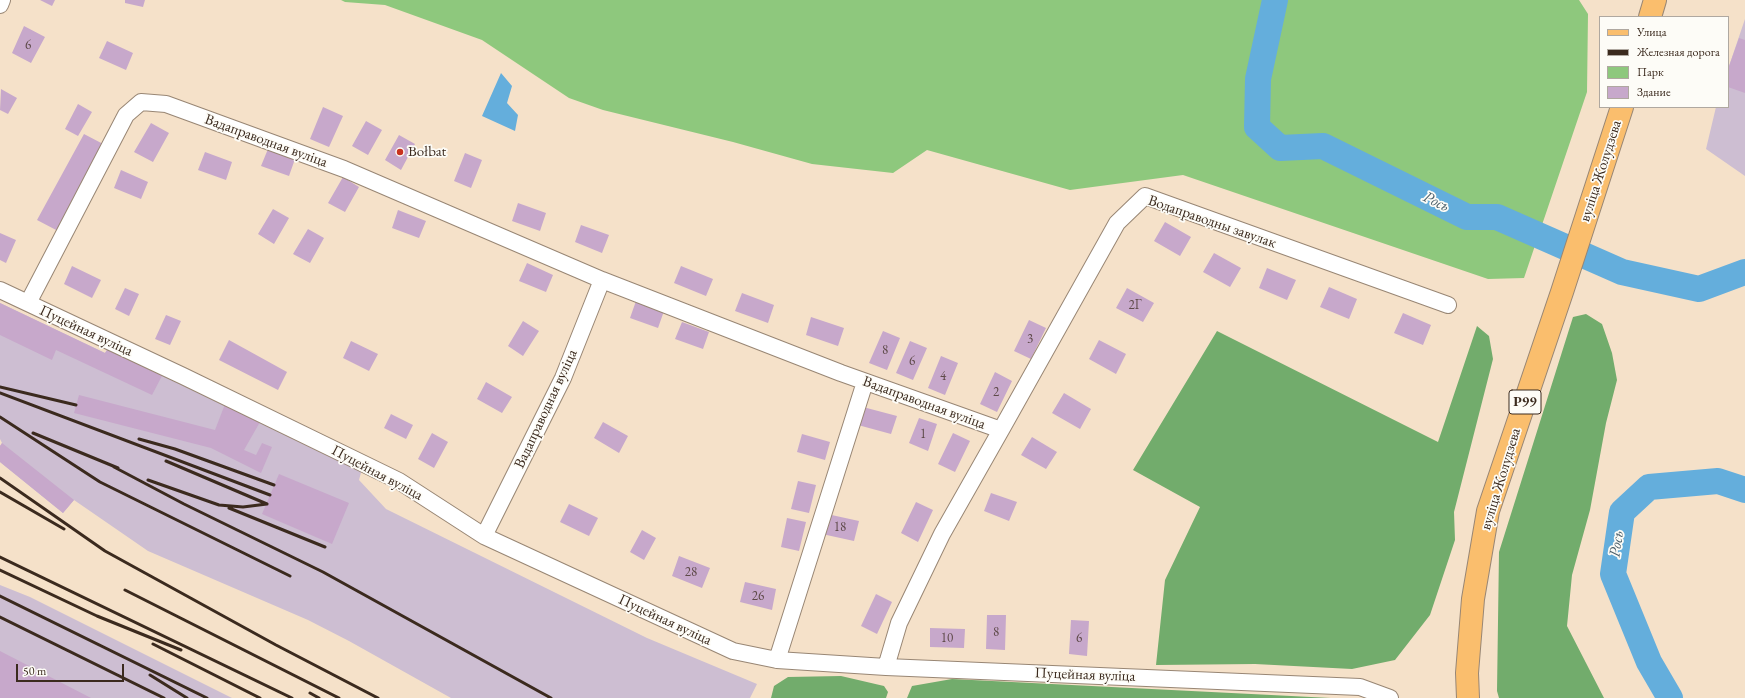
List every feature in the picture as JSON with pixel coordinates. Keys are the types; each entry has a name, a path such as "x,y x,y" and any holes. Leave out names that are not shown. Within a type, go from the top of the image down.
{"main road":[{"path":"1650,16 1655,0"},
{"name":"вуліца Жолудзева","path":"1468,698 1467,673 1473,599 1488,511 1562,292 1622,108"}],"street":[{"path":"0,5 2,0"},
{"name":"Вадаправодная вуліца","path":"28,303 126,115 141,102 166,104 344,169 602,280 865,382 1001,430 942,534 899,623 886,667"},
{"name":"Водаправодны завулак","path":"1001,430 1117,223 1145,196 1448,305"},
{"name":"Вадаправодная вуліца","path":"484,536 563,378 602,280"},
{"name":"Пуцейная вуліца","path":"0,290 399,481 484,536 733,651 777,660 886,667 1360,687 1390,698"},
{"path":"777,660 865,382"}],"shaded area":[{"path":"1745,19 1745,176 1706,149 1716,108 1729,108 1729,66"},
{"path":"0,303 105,353 109,347 362,469 359,480 386,509 647,638 757,684 750,698 451,698 308,620 148,551 74,500 63,513 0,462 0,446 2,443 0,439"},
{"path":"0,585 30,597 232,698 0,698"}],"green space":[{"path":"341,0 1579,0 1588,14 1587,92 1524,278 1488,279 1183,175 1070,190 927,150 893,173 812,164 733,142 603,110 569,98 482,40 385,5 345,2"},
{"path":"1586,314 1602,324 1612,353 1617,380 1606,423 1590,510 1572,575 1567,626 1604,698 1499,698 1497,691 1499,552 1573,317"},
{"path":"1477,326 1489,336 1493,359 1454,512 1455,540 1430,615 1395,660 1352,669 1255,664 1156,665 1165,580 1200,507 1133,470 1217,331 1438,442"},
{"path":"841,676 884,686 888,692 886,698 771,698 774,686 788,677"},
{"path":"952,679 1331,698 907,698 912,686"}],"water":[{"path":"501,73 512,86 507,103 518,115 515,131 482,116"}],"building":[{"path":"40,0 55,0 52,6"},
{"path":"125,0 145,0 143,7 125,3"},
{"path":"24,26 45,37 31,63 12,53"},
{"path":"1739,38 1745,40 1745,93 1729,87 1729,66"},
{"path":"107,41 133,53 126,70 99,58"},
{"path":"1,89 17,98 8,114 0,110"},
{"path":"78,104 92,112 78,136 65,129"},
{"path":"323,107 343,116 329,147 310,139"},
{"path":"366,121 382,130 368,155 352,146"},
{"path":"151,123 169,133 153,162 134,152"},
{"path":"84,134 105,145 58,231 37,220"},
{"name":"Bołbat","path":"399,135 415,144 401,170 385,160"},
{"path":"268,149 295,159 289,176 261,166"},
{"path":"205,152 232,162 226,180 198,170"},
{"path":"465,153 482,160 471,188 454,181"},
{"path":"121,170 148,182 141,199 114,188"},
{"path":"343,177 359,187 345,212 328,203"},
{"path":"518,203 546,213 540,231 512,221"},
{"path":"273,209 289,218 274,244 258,234"},
{"path":"398,210 426,221 419,238 392,228"},
{"path":"1165,222 1191,237 1180,256 1154,241"},
{"path":"581,225 609,235 602,253 575,242"},
{"path":"308,229 324,238 310,263 293,254"},
{"path":"0,233 16,240 6,263 0,260"},
{"path":"1214,253 1241,268 1230,287 1203,272"},
{"path":"527,263 553,275 546,292 519,281"},
{"path":"72,266 101,280 92,298 64,284"},
{"path":"681,266 713,279 706,296 674,283"},
{"path":"1267,268 1296,280 1287,300 1259,288"},
{"path":"1329,287 1357,299 1349,319 1320,307"},
{"path":"125,288 139,294 129,316 115,309"},
{"path":"1127,288 1154,303 1143,322 1116,308"},
{"path":"742,293 774,305 768,323 735,311"},
{"path":"636,301 664,311 658,328 630,318"},
{"path":"0,303 105,353 109,347 163,374 152,395 56,350 52,360 0,335"},
{"path":"1403,313 1431,325 1423,345 1394,333"},
{"path":"166,315 181,321 170,345 155,339"},
{"path":"811,317 844,328 838,346 806,335"},
{"path":"1029,320 1046,328 1031,359 1014,351"},
{"path":"523,321 539,331 523,356 508,346"},
{"path":"682,322 709,332 703,349 675,339"},
{"path":"883,331 900,338 887,370 869,363"},
{"path":"229,340 287,372 278,390 219,360"},
{"path":"1099,340 1126,354 1116,374 1089,359"},
{"path":"351,341 378,354 369,371 343,358"},
{"path":"910,341 927,348 913,380 896,373"},
{"path":"941,356 958,363 945,395 928,388"},
{"path":"995,372 1012,381 997,412 980,404"},
{"path":"486,382 512,397 502,413 477,399"},
{"path":"1064,393 1091,409 1080,429 1052,413"},
{"path":"79,395 215,430 225,404 260,422 244,450 256,455 262,443 272,447 261,473 211,448 74,413"},
{"path":"863,407 897,416 891,434 858,425"},
{"path":"391,414 413,425 406,439 384,428"},
{"path":"919,418 937,424 928,451 909,443"},
{"path":"603,422 628,436 619,453 594,438"},
{"path":"432,433 448,442 434,468 418,459"},
{"path":"953,433 970,441 955,472 938,464"},
{"path":"802,434 830,442 825,460 797,452"},
{"path":"1032,437 1057,452 1046,469 1021,455"},
{"path":"2,443 74,500 63,513 0,462 0,446"},
{"path":"279,474 349,503 332,544 262,514"},
{"path":"798,481 816,485 809,513 791,509"},
{"path":"991,493 1017,502 1009,521 984,511"},
{"path":"916,502 933,510 918,542 901,533"},
{"path":"569,504 598,518 589,536 560,522"},
{"path":"827,514 859,521 854,541 822,534"},
{"path":"787,518 806,522 799,551 781,547"},
{"path":"642,530 656,538 644,560 630,552"},
{"path":"679,556 710,568 702,588 672,576"},
{"path":"745,582 776,589 772,610 740,602"},
{"path":"876,594 892,602 877,634 861,626"},
{"path":"987,615 1006,615 1005,650 986,649"},
{"path":"1071,620 1089,621 1087,656 1069,654"},
{"path":"930,628 965,629 964,648 930,647"},
{"path":"0,651 91,698 0,698"}],"waterway":[{"name":"Рось","path":"1275,0 1258,79 1257,127 1280,148 1323,146 1467,217 1497,217 1622,272 1699,289 1745,272"},
{"name":"Рось","path":"1670,698 1649,662 1613,574 1622,512 1649,487 1718,481 1745,490"}],"railway":[{"path":"0,387 76,405"},
{"path":"0,393 270,495"},
{"path":"0,417 100,482 290,576"},
{"path":"33,433 118,468"},
{"path":"139,439 175,449 274,485"},
{"path":"166,461 267,504"},
{"path":"114,467 184,504 323,572 551,698"},
{"path":"0,478 105,551 276,645 378,698"},
{"path":"148,480 219,505 243,507 267,504"},
{"path":"0,492 64,529"},
{"path":"229,508 325,547"},
{"path":"0,557 292,698"},
{"path":"0,570 97,616 181,650"},
{"path":"125,590 339,698"},
{"path":"0,596 207,698"},
{"path":"0,617 164,698"},
{"path":"153,644 260,698"},
{"path":"150,675 187,698"},
{"path":"310,693 319,698"}],"place":[{"name":"Bołbat","path":"400,152"}]}
